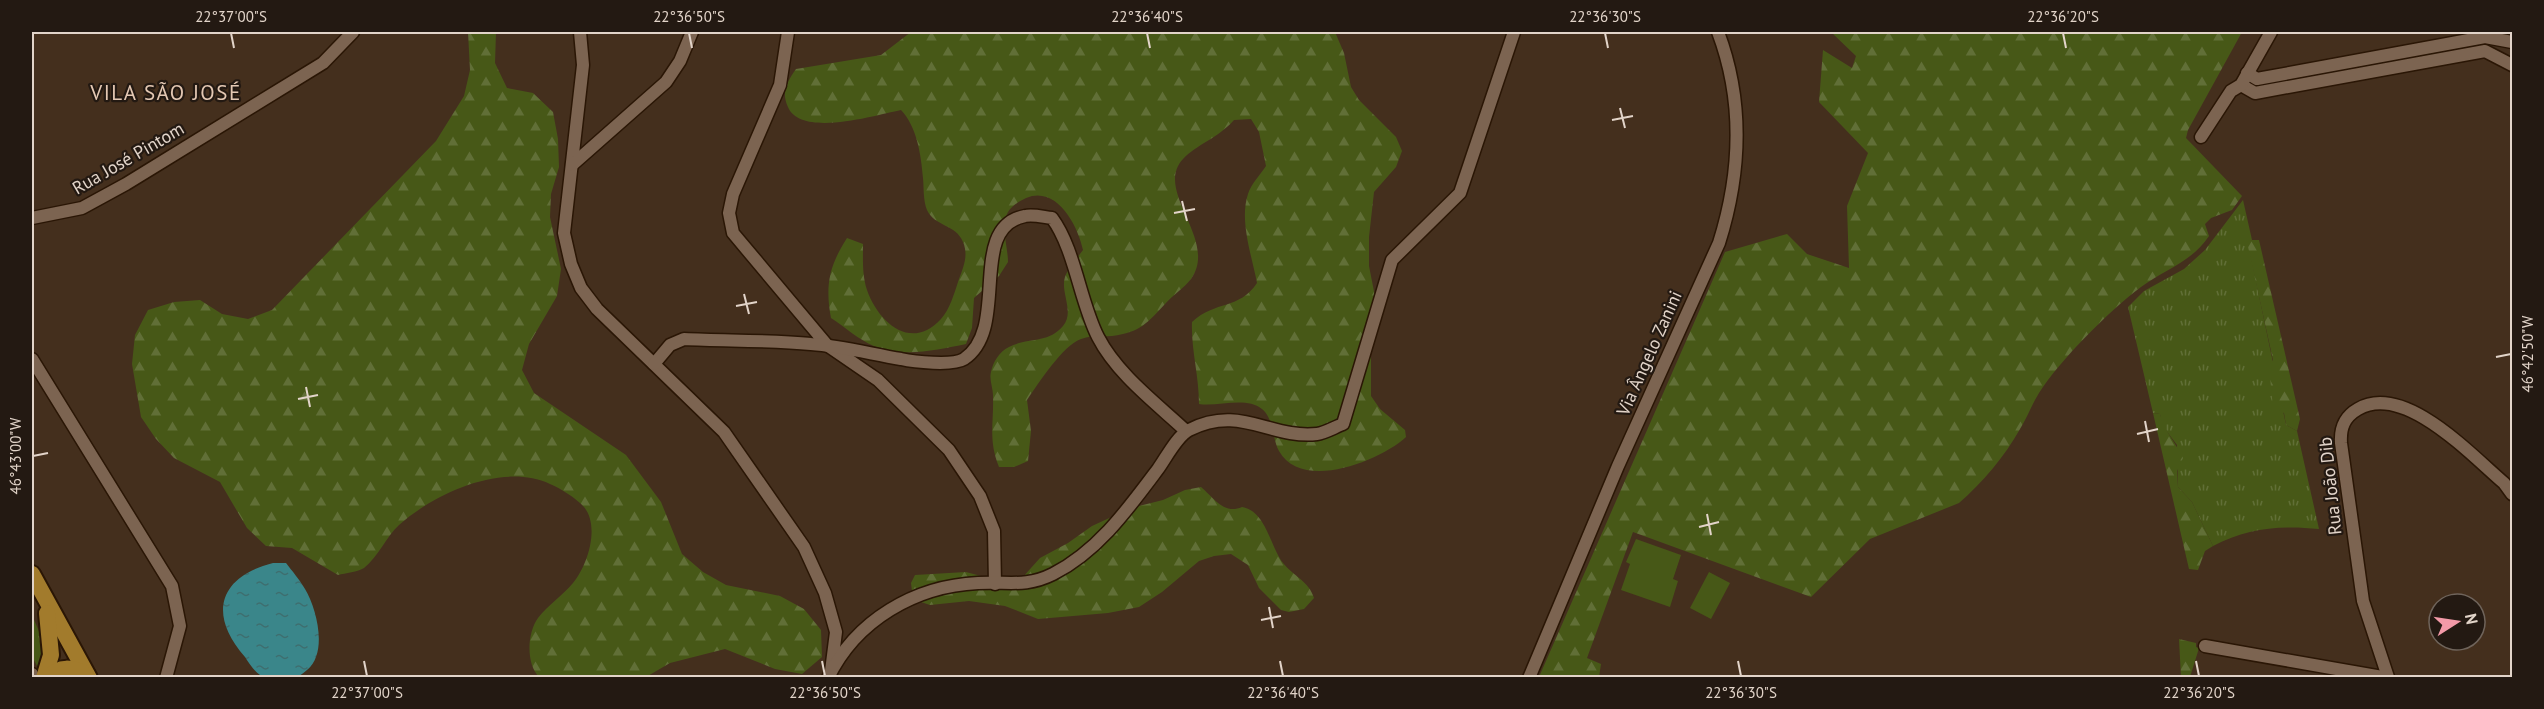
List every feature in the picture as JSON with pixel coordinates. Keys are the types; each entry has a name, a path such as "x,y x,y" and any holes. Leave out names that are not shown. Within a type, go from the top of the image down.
{"main road":[{"path":"32,574 88,676"},
{"path":"41,592 52,638 46,678"},
{"path":"46,678 64,668 72,668 88,676"}],"street":[{"name":"Rua José Pintom","path":"32,218 82,208 126,184 323,63 353,32"},
{"path":"580,32 583,65 564,233 571,264 581,288 597,309 724,432 804,547 825,592 836,632 829,675"},
{"path":"572,165 666,82 680,61 692,32"},
{"path":"788,32 780,85 753,143 733,194 729,213 733,232 827,345 878,380 949,450 980,496 994,531 995,584"},
{"path":"829,675 870,622 915,595 977,582 1035,584 1070,565 1117,524 1186,431 1218,419 1250,421 1290,431 1318,434 1343,424 1392,260 1460,193 1514,32"},
{"name":"Via Ângelo Zanini","path":"1529,678 1618,466 1719,243 1728,214 1736,159 1736,105 1718,32"},
{"path":"2201,137 2231,91 2244,79 2271,32"},
{"path":"2244,79 2257,79 2387,56 2485,34 2506,37"},
{"path":"2485,34 2491,53"},
{"path":"2491,53 2506,37"},
{"path":"2244,79 2254,93 2389,68 2491,53 2512,65"},
{"path":"2387,56 2389,68"},
{"path":"654,364 670,345 684,339 827,345 916,362 961,362 975,350 986,330 993,252 998,233 1007,223 1025,216 1052,218 1063,233 1070,263 1098,337 1122,371 1186,431"},
{"path":"32,359 164,569 177,603 180,626 166,678"},
{"name":"Rua João Dib","path":"2388,677 2359,580 2341,443 2340,430 2346,418 2358,409 2372,404 2388,402 2406,407 2433,424 2504,483 2512,494"},
{"path":"2205,646 2388,677"}],"green space":[{"path":"468,32 496,32 495,63 507,88 533,93 553,112 558,139 559,167 551,194 550,217 561,269 557,296 529,344 522,370 534,393 626,455 661,502 682,554 703,572 726,585 780,596 804,609 821,630 822,657 802,674 775,669 725,649 670,663 646,677 539,677 532,664 529,648 534,624 578,575 587,556 592,535 589,515 581,504 568,494 550,484 531,478 511,477 470,484 450,492 414,513 394,530 364,568 338,575 292,548 266,546 247,528 220,482 174,458 156,439 141,417 132,364 135,335 148,310 174,302 200,300 222,314 248,319 272,310 436,141 464,96 470,70"},
{"path":"911,32 1335,32 1344,53 1351,87 1359,100 1396,137 1402,151 1396,167 1374,192 1369,237 1369,266 1379,317 1371,348 1371,396 1380,409 1405,430 1406,437 1394,446 1360,463 1322,471 1305,469 1290,463 1279,451 1269,418 1262,409 1240,402 1199,404 1192,322 1210,310 1243,297 1257,283 1247,238 1245,216 1248,194 1266,166 1259,132 1251,119 1234,120 1183,159 1176,172 1176,186 1180,201 1197,248 1197,264 1191,279 1137,329 1112,336 1085,338 1067,349 1051,366 1027,400 1031,431 1028,461 1014,467 999,467 993,440 993,395 990,378 992,368 1005,349 1016,344 1044,338 1057,332 1063,326 1068,315 1064,289 1065,277 1083,250 1071,220 1056,202 1047,197 1026,198 1009,210 1005,223 1008,262 999,276 974,298 972,328 966,344 908,352 896,352 874,346 831,318 828,296 830,276 836,258 847,238 863,244 865,284 872,302 887,322 907,333 918,333 930,329 947,311 965,262 965,247 956,232 935,220 927,210 917,141 911,124 901,110 840,122 823,123 808,121 796,116 786,102 786,87 796,69 881,55"},
{"path":"1831,32 2242,32 2188,130 2186,138 2242,196 2232,210 2211,218 2205,224 2209,236 2195,252 2128,297 2072,351 2039,393 2023,425 2000,459 1959,503 1870,539 1811,597 1633,532 1587,658 1601,664 1599,677 1539,677 1725,252 1787,234 1807,254 1849,268 1847,206 1868,153 1819,102 1823,50 1852,68 1856,56"},
{"path":"2243,200 2252,240 2248,243 2286,425 2297,431 2319,529 2291,527 2264,529 2239,535 2213,546 2192,502 2178,487 2177,445 2162,425 2160,414 2153,413 2128,307 2144,291 2184,269 2205,250"},
{"path":"2259,240 2300,419 2297,431 2286,425 2284,413 2273,408 2269,366 2273,360 2247,242"},
{"path":"2153,413 2160,414 2164,426 2183,458 2177,471 2178,487 2192,502 2213,546 2205,551 2198,570 2189,569"},
{"path":"1201,487 1225,507 1236,509 1242,507 1257,515 1283,563 1312,592 1314,598 1304,609 1289,612 1281,610 1259,588 1248,565 1231,554 1199,561 1162,592 1139,607 1108,613 1038,619 1005,606 969,601 930,605 921,602 912,591 911,583 915,575 966,572 992,579 1022,578 1040,558 1068,543 1092,526 1131,508"},
{"path":"1636,539 1681,555 1673,579 1678,581 1670,607 1621,590 1630,564 1626,562"},
{"path":"1709,572 1730,583 1711,619 1690,608"},
{"path":"32,616 43,649 39,670 32,656"},
{"path":"2179,639 2196,643 2196,647 2199,648 2190,677 2181,677"}],"water":[{"path":"273,563 286,563 296,576 309,598 316,619 319,642 317,653 307,670 293,678 263,677 258,673 233,641 226,627 223,612 230,588 240,578 254,569"}],"district":[{"name":"VILA SÃO JOSÉ","path":"166,92"}]}
